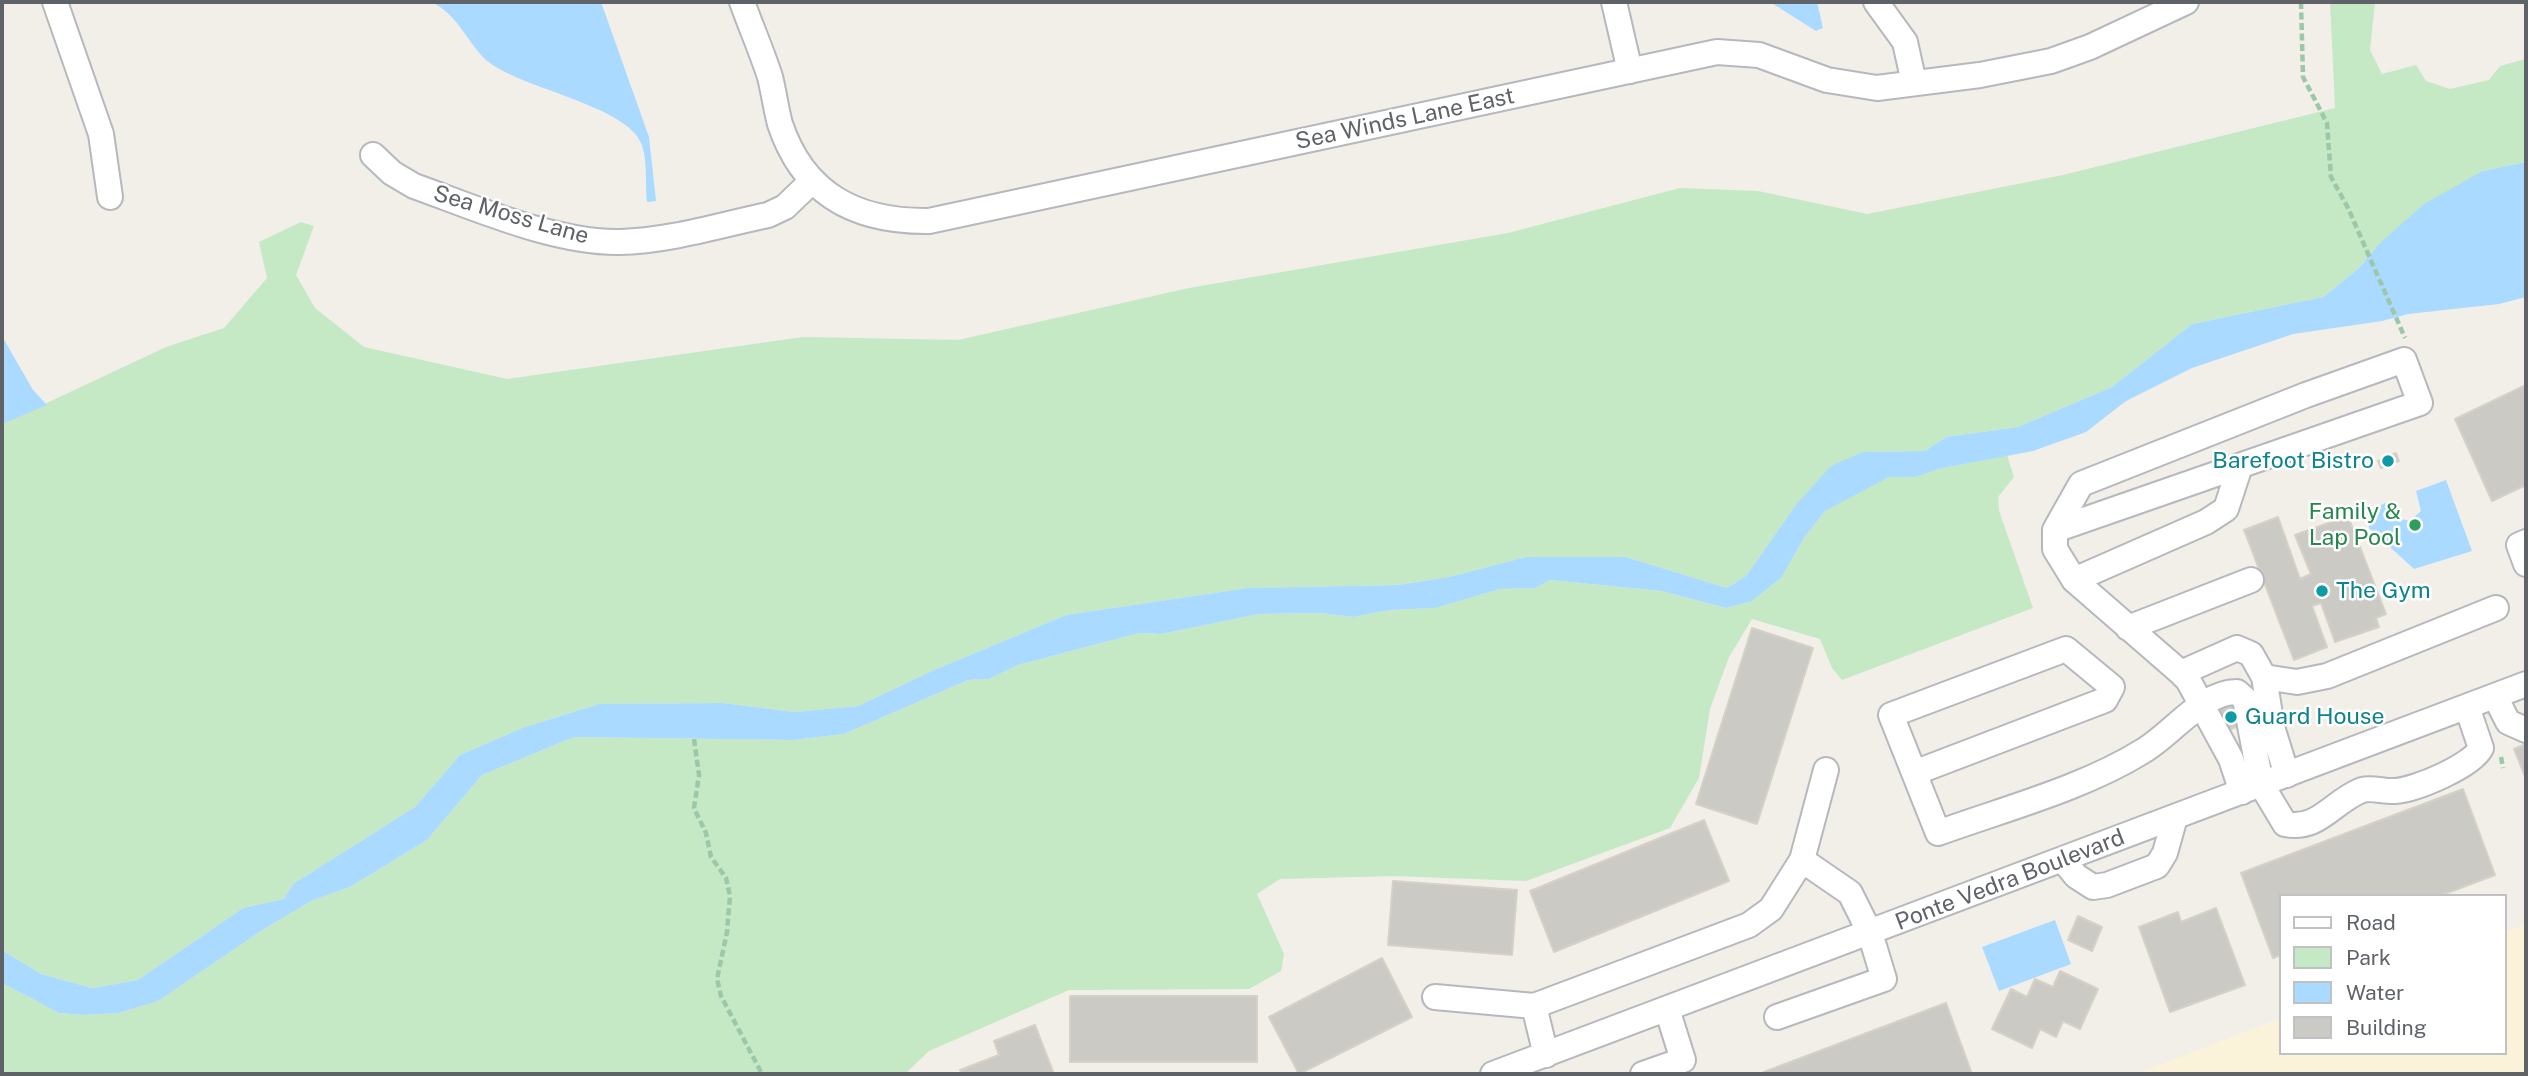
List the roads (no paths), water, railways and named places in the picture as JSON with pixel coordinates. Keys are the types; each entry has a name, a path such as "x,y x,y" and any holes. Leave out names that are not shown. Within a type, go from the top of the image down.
{"street":[{"path":"55,2 101,134 110,197"},
{"name":"Sea Winds Lane East","path":"741,2 770,79 789,146 812,181 855,210 891,220 929,221 1717,52 1738,51 1759,55 1850,85 1877,88 1980,75 2051,61 2090,47 2186,2"},
{"path":"1614,2 1630,71"},
{"path":"1876,2 1905,42 1914,83"},
{"name":"Sea Moss Lane","path":"373,155 392,173 414,186 565,235 619,242 652,240 768,215 785,207 812,181"},
{"path":"2054,530 2420,403 2404,360 2305,395 2081,484 2054,530 2055,549 2074,580 2180,673 2203,705 2231,759 2252,788 2285,824 2296,826 2314,822 2351,795 2367,789 2396,792 2470,763 2481,748 2479,735 2467,707"},
{"path":"2074,580 2206,522 2226,509 2240,466"},
{"path":"2526,542 2519,545 2526,564"},
{"path":"2128,628 2251,580"},
{"path":"2264,677 2297,682 2327,676 2496,608"},
{"path":"2180,673 2237,648 2251,654 2264,677 2272,727 2287,775"},
{"path":"1914,774 2105,700 2112,687 2066,649 1891,715 1914,774 1938,833 2080,781 2141,753 2203,705 2229,692 2237,692 2245,699 2252,788"},
{"name":"Ponte Vedra Boulevard","path":"1493,1074 2526,684"},
{"path":"2495,696 2508,722 2526,730"},
{"path":"1435,997 1534,1006 1749,925 1771,909 1802,860 1826,769"},
{"path":"2063,860 2076,876 2093,887 2107,885 2151,869 2162,858 2175,817"},
{"path":"1777,1017 1884,979 1870,933 1850,893 1802,860"},
{"path":"1534,1006 1546,1055"},
{"path":"1643,1074 1683,1060 1667,1009"}],"water":[{"path":"431,2 601,2 649,137 656,201 647,202 643,149 631,130 594,107 501,70 479,53 448,13"},
{"path":"1770,2 1817,2 1823,28 1816,31"},
{"path":"2526,162 2526,297 2499,304 2408,314 2382,321 2293,334 2192,368 2126,401 2086,432 2033,451 1942,468 1915,477 1889,477 1825,511 1804,538 1781,578 1752,601 1726,608 1662,591 1550,580 1535,588 1500,589 1435,608 1390,610 1353,617 1320,613 1259,614 1161,634 1139,633 1018,665 989,679 968,680 844,734 793,740 574,737 482,775 427,840 350,887 313,900 264,929 158,1001 119,1013 59,1013 2,983 2,950 41,974 92,988 138,980 243,908 284,899 293,884 415,807 460,755 522,728 599,704 722,703 795,712 858,706 934,670 1066,615 1248,588 1397,585 1449,577 1526,557 1626,557 1727,588 1746,576 1795,506 1831,466 1863,452 1925,451 1946,437 2018,427 2112,387 2192,324 2323,297 2358,269 2378,245 2424,204 2483,171"},
{"path":"2,336 33,390 47,405 2,424"},
{"name":"Family & Lap Pool","path":"2446,480 2472,551 2414,569 2369,528 2368,512 2385,503 2395,506 2402,519 2410,521 2421,511 2416,491"},
{"path":"2055,920 2071,964 1999,991 1982,947"}],"place":[{"name":"Barefoot Bistro","path":"2388,461"},
{"name":"Family & Lap Pool","path":"2415,525"},
{"name":"The Gym","path":"2322,591"},
{"name":"Guard House","path":"2231,717"}]}
